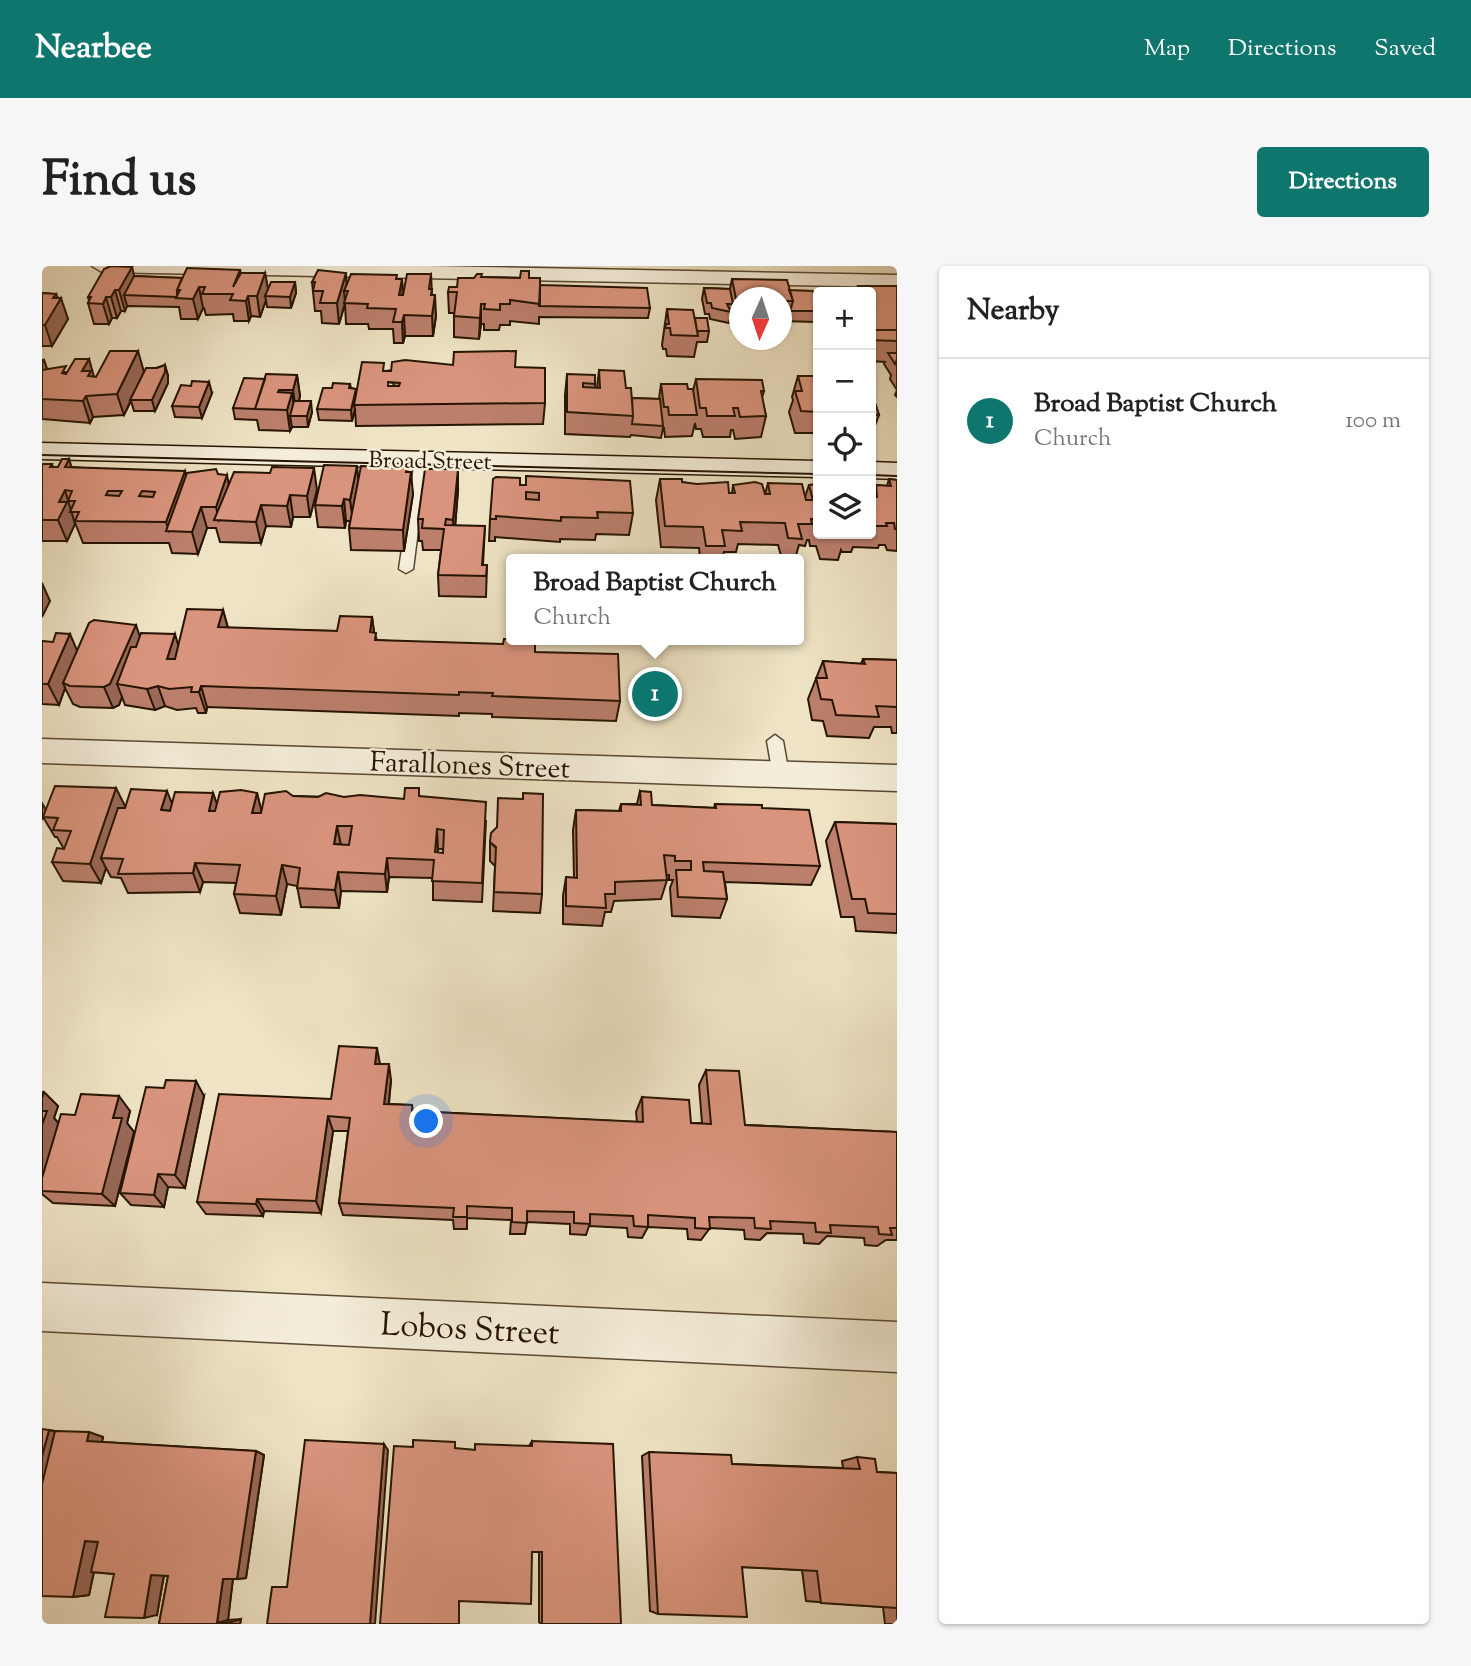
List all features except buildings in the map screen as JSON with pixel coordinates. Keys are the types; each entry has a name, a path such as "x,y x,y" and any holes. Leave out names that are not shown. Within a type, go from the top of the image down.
{"street":[{"path":"102,266 897,281"},
{"name":"Broad Street","path":"42,451 813,469"},
{"path":"876,470 897,471"},
{"name":"Farallones Street","path":"42,751 897,778"},
{"name":"Lobos Street","path":"42,1307 897,1347"}],"lane":[{"path":"406,569 421,460"},
{"path":"775,741 781,775"}],"tram line":[{"path":"42,455 813,474"},
{"path":"876,475 897,476"}],"place":[{"name":"Broad Baptist Church","path":"655,694"}]}
